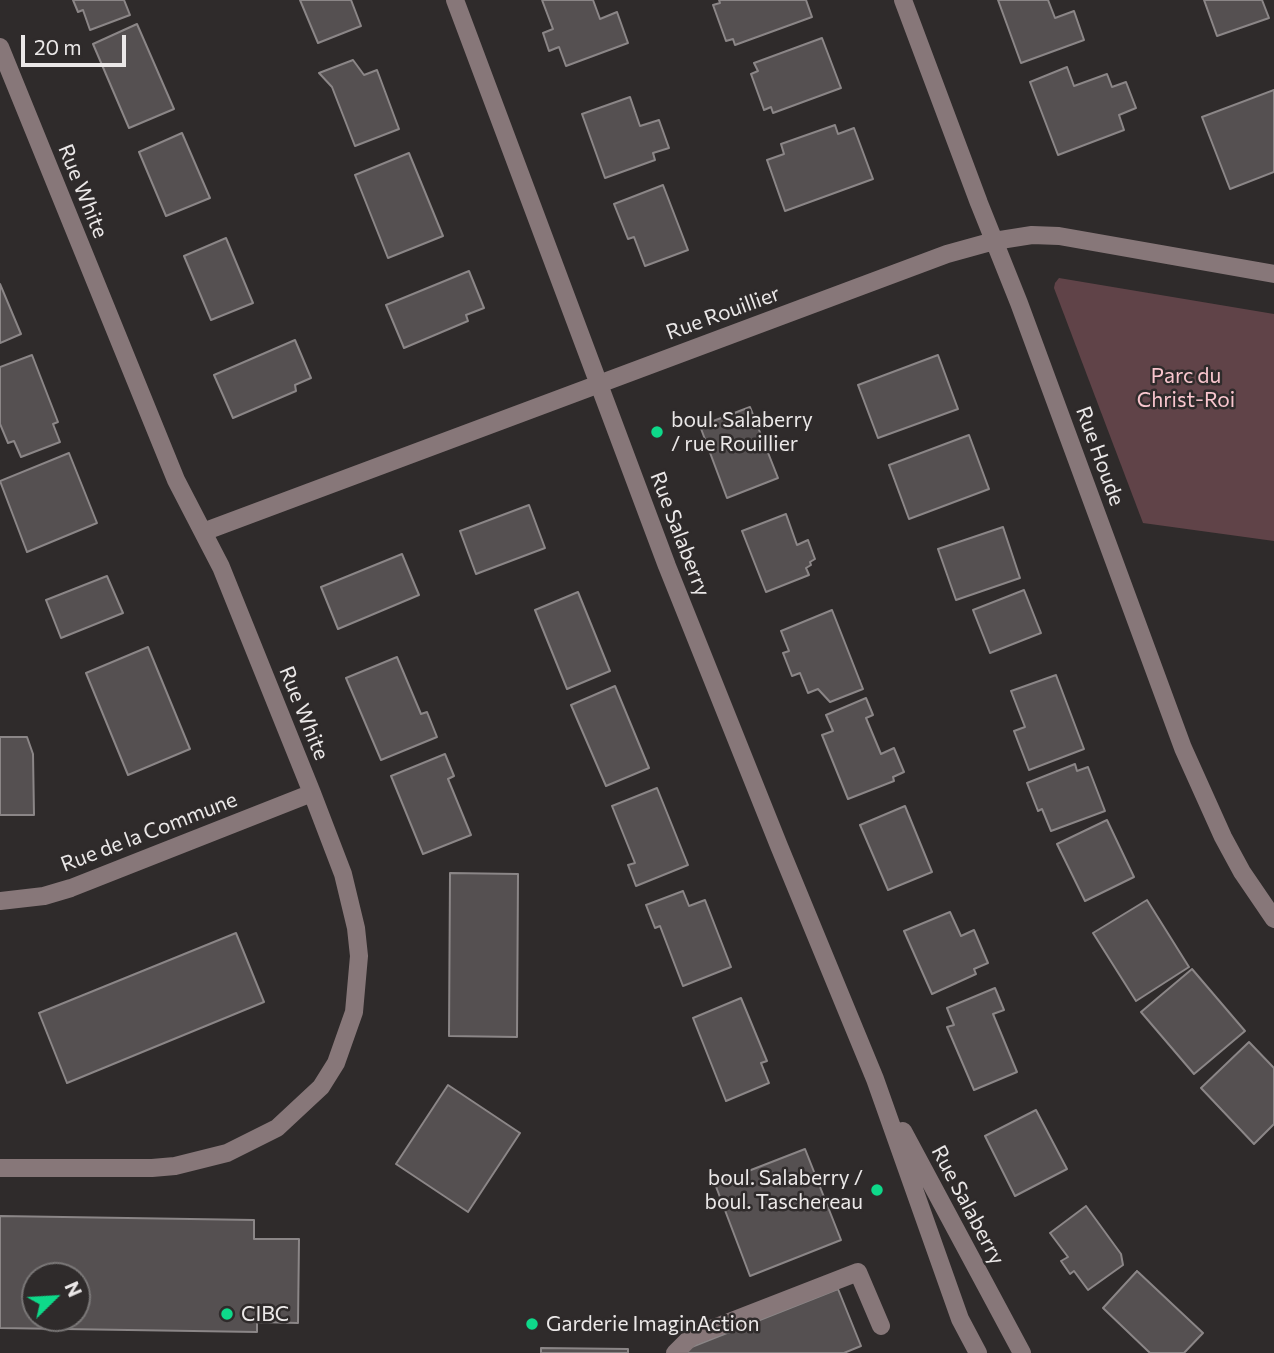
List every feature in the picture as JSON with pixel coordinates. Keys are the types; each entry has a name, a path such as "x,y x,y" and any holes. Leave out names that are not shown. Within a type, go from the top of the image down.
{"street":[{"name":"Rue Salaberry","path":"454,0 598,384 731,727 875,1079 960,1319 978,1353"},
{"name":"Rue Houde","path":"903,0 1205,801 1242,872 1274,919"},
{"name":"Rue White","path":"0,47 176,480 221,567 312,793 343,874 356,928 359,956 351,1024 336,1063 321,1087 277,1128 239,1148 200,1160 152,1168 0,1168"},
{"name":"Rue Rouillier","path":"203,532 947,254 994,241 1032,235 1059,236 1274,274"},
{"name":"Rue de la Commune","path":"0,901 71,888 312,793"},
{"name":"Rue Salaberry","path":"875,1079 1022,1353"},
{"path":"675,1353 691,1337 858,1272 881,1326"}],"green space":[{"name":"Parc du Christ-Roi","path":"1059,278 1274,314 1274,541 1143,523 1054,288"}],"building":[{"path":"73,0 124,0 130,15 90,30 83,10 78,12"},
{"path":"300,0 351,0 361,26 318,43"},
{"path":"542,0 593,0 600,19 617,12 628,43 566,66 559,47 549,51 543,33 553,29"},
{"path":"719,0 806,0 812,17 735,45 733,39 726,41 713,5 720,3"},
{"path":"998,0 1048,0 1055,18 1074,11 1084,40 1021,63"},
{"path":"1204,0 1262,0 1269,18 1217,36"},
{"path":"137,24 174,109 129,128 93,44"},
{"path":"822,38 841,88 773,113 771,107 764,110 751,74 758,71 754,63"},
{"path":"353,60 364,75 377,70 399,129 355,146 332,87 319,73"},
{"path":"1067,67 1074,86 1107,74 1112,87 1126,82 1136,108 1119,115 1124,130 1058,155 1030,82"},
{"path":"1274,90 1274,172 1230,189 1202,117"},
{"path":"630,97 640,126 659,120 669,148 653,153 655,160 605,178 582,114"},
{"path":"835,125 838,134 854,128 873,179 785,211 767,160 784,154 781,144"},
{"path":"182,133 210,198 166,216 139,152"},
{"path":"409,153 443,236 388,258 355,175"},
{"path":"663,185 688,250 645,266 634,237 628,239 614,204"},
{"path":"226,238 253,303 211,320 184,256"},
{"path":"469,271 484,308 466,315 468,321 404,348 386,305"},
{"path":"0,284 21,334 0,343"},
{"path":"295,340 311,378 295,385 296,391 233,418 214,375"},
{"path":"32,355 58,422 53,424 60,442 21,457 14,441 8,443 0,424 0,367"},
{"path":"938,355 958,409 878,438 858,385"},
{"path":"750,407 778,478 727,498 700,426"},
{"path":"969,435 989,489 909,519 889,465"},
{"path":"69,453 97,523 27,552 0,481"},
{"path":"529,505 545,548 476,574 460,531"},
{"path":"786,514 797,545 808,540 815,559 806,568 809,575 766,592 742,531"},
{"path":"1003,527 1020,578 956,600 938,549"},
{"path":"402,554 419,595 338,629 321,587"},
{"path":"107,576 123,613 61,638 46,600"},
{"path":"1024,590 1041,633 990,653 973,610"},
{"path":"578,592 610,671 567,689 535,610"},
{"path":"832,610 863,689 830,702 818,689 808,693 800,673 792,676 783,653 789,651 781,631"},
{"path":"148,647 190,749 128,775 86,673"},
{"path":"397,657 421,714 427,712 437,737 381,760 346,678"},
{"path":"1056,675 1084,749 1029,770 1014,731 1025,727 1011,691"},
{"path":"615,686 649,768 606,786 571,705"},
{"path":"866,698 873,715 866,718 881,754 894,748 904,772 893,777 894,781 848,799 822,735 833,731 826,715"},
{"path":"0,737 27,737 33,754 34,815 0,815"},
{"path":"445,754 454,776 448,779 471,835 423,854 391,776"},
{"path":"1075,764 1077,771 1088,767 1105,811 1051,831 1042,809 1038,811 1027,783"},
{"path":"657,788 688,865 636,886 628,865 635,863 612,806"},
{"path":"905,806 932,872 888,890 860,825"},
{"path":"1107,820 1134,877 1085,901 1057,844"},
{"path":"450,873 518,874 517,1037 449,1036"},
{"path":"683,891 689,906 705,900 731,967 683,986 660,926 655,928 646,905"},
{"path":"1147,900 1189,967 1136,1001 1093,933"},
{"path":"950,912 961,936 974,930 988,963 974,969 976,974 932,994 904,931"},
{"path":"236,933 264,1002 67,1083 39,1013"},
{"path":"1192,969 1245,1031 1194,1074 1141,1012"},
{"path":"995,988 1004,1010 993,1014 1017,1072 974,1090 947,1027 954,1025 947,1008"},
{"path":"741,998 767,1061 761,1063 769,1083 726,1101 693,1018"},
{"path":"1249,1042 1274,1068 1274,1124 1254,1144 1201,1088"},
{"path":"448,1085 520,1133 468,1212 396,1164"},
{"path":"1036,1110 1067,1169 1015,1196 985,1136"},
{"path":"805,1149 841,1240 750,1276 715,1184"},
{"path":"1086,1206 1121,1254 1123,1265 1088,1290 1074,1271 1070,1274 1061,1261 1068,1257 1050,1233"},
{"path":"0,1216 254,1220 254,1239 299,1239 298,1323 257,1322 257,1332 91,1329 91,1262 21,1262 21,1328 0,1328"},
{"path":"1137,1271 1203,1333 1184,1353 1150,1353 1103,1308"},
{"path":"838,1289 861,1346 844,1353 685,1353 684,1350"},
{"path":"541,1348 628,1349 628,1353 541,1353"}],"place":[{"name":"boul. Salaberry / rue Rouillier","path":"657,432"},
{"name":"boul. Salaberry / boul. Taschereau","path":"877,1190"},
{"name":"CIBC","path":"227,1314"},
{"name":"Garderie ImaginAction","path":"532,1324"}]}
